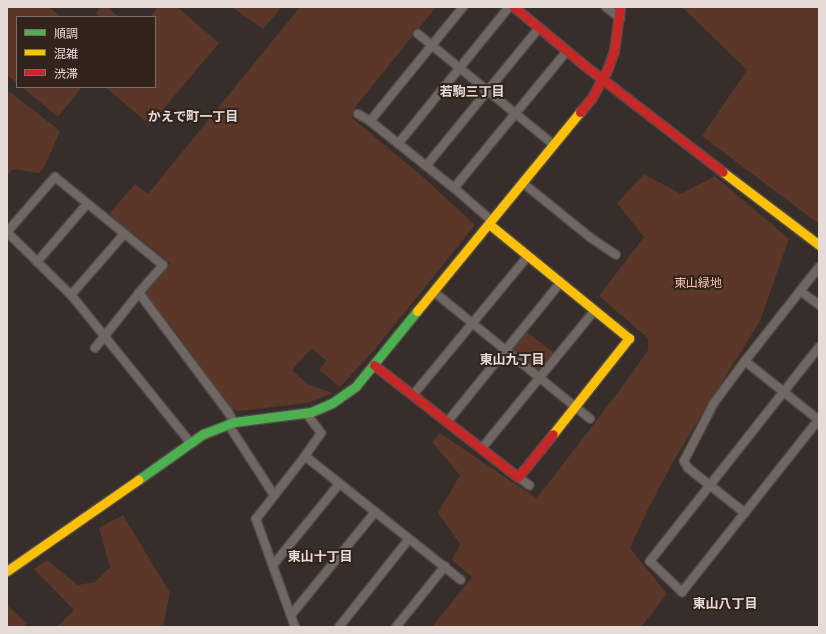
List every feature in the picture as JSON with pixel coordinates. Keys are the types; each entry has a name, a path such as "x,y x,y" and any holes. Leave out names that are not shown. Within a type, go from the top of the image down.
{"street":[{"path":"370,121 463,7"},
{"path":"398,144 509,7"},
{"path":"514,7 567,51 819,245"},
{"path":"606,7 620,18"},
{"path":"7,571 190,442 213,429 231,423 306,413 332,403 356,386 591,99 603,79 614,51 620,18 620,7"},
{"path":"426,166 539,28"},
{"path":"418,34 554,145"},
{"path":"454,188 567,51"},
{"path":"358,114 370,121 454,188 490,223 528,256 629,338 518,477"},
{"path":"95,348 104,336 139,293 163,265 55,178 7,232 71,295 104,336 190,442"},
{"path":"523,183 591,238 616,255"},
{"path":"37,262 87,204"},
{"path":"71,295 124,234"},
{"path":"413,394 528,256"},
{"path":"745,514 685,465 684,458 716,398 819,267"},
{"path":"448,421 561,282"},
{"path":"800,291 819,305"},
{"path":"434,292 590,419"},
{"path":"139,293 228,412 231,423 274,495"},
{"path":"482,448 595,310"},
{"path":"745,361 783,392 819,419 682,592 650,561 710,486 783,392 819,347"},
{"path":"374,365 529,485"},
{"path":"295,627 256,519 321,433 306,413"},
{"path":"305,456 461,580"},
{"path":"273,566 339,484"},
{"path":"290,615 375,512"},
{"path":"339,627 410,539"},
{"path":"396,627 445,566"}],"green space":[{"path":"7,7 49,7 60,16 16,16 16,82 7,75"},
{"path":"101,7 107,7 118,16 99,16 96,13"},
{"path":"158,7 177,7 219,43 150,125 106,88 156,88 156,16 151,16"},
{"path":"232,7 282,7 263,29"},
{"path":"300,7 436,7 356,106 352,118 423,177 475,225 375,349 340,387 319,370 326,361 312,348 292,370 307,384 333,393 307,403 238,411 231,408 172,327 144,294 170,263 109,214 135,184 148,194"},
{"path":"682,7 819,7 819,224 702,136 747,70"},
{"path":"23,88 81,88 58,117"},
{"path":"10,92 60,131 45,166 39,173 13,169 7,175 7,93"},
{"name":"東山緑地","path":"644,174 681,194 715,176 789,239 760,321 677,455 649,507 630,548 667,594 641,627 432,627 472,577 452,560 460,544 438,513 460,475 432,442 440,433 536,498 551,480 628,379 648,350 648,338 599,296 644,237 617,203"},
{"path":"526,331 555,354 541,371 537,371 512,351 512,348"},
{"path":"123,515 170,593 163,627 57,627 74,610 34,569 47,560 78,585 95,582 110,567 99,528"},
{"path":"7,605 27,624 22,627 7,627"}],"traffic: fast":[{"path":"138,480 203,434 234,422 311,412 332,403 356,386 417,311"}],"traffic: slow":[{"path":"417,311 580,112"},
{"path":"723,172 819,245"},
{"path":"489,224 629,338 553,434"},
{"path":"7,571 138,480"}],"traffic: jam":[{"path":"514,7 584,65 723,172"},
{"path":"580,112 591,99 607,70 614,51 620,7"},
{"path":"374,365 518,477 553,434"}],"district":[{"name":"若駒三丁目","path":"472,91"},
{"name":"かえで町一丁目","path":"193,116"},
{"name":"東山九丁目","path":"512,359"},
{"name":"東山十丁目","path":"320,556"},
{"name":"東山八丁目","path":"725,603"}]}
